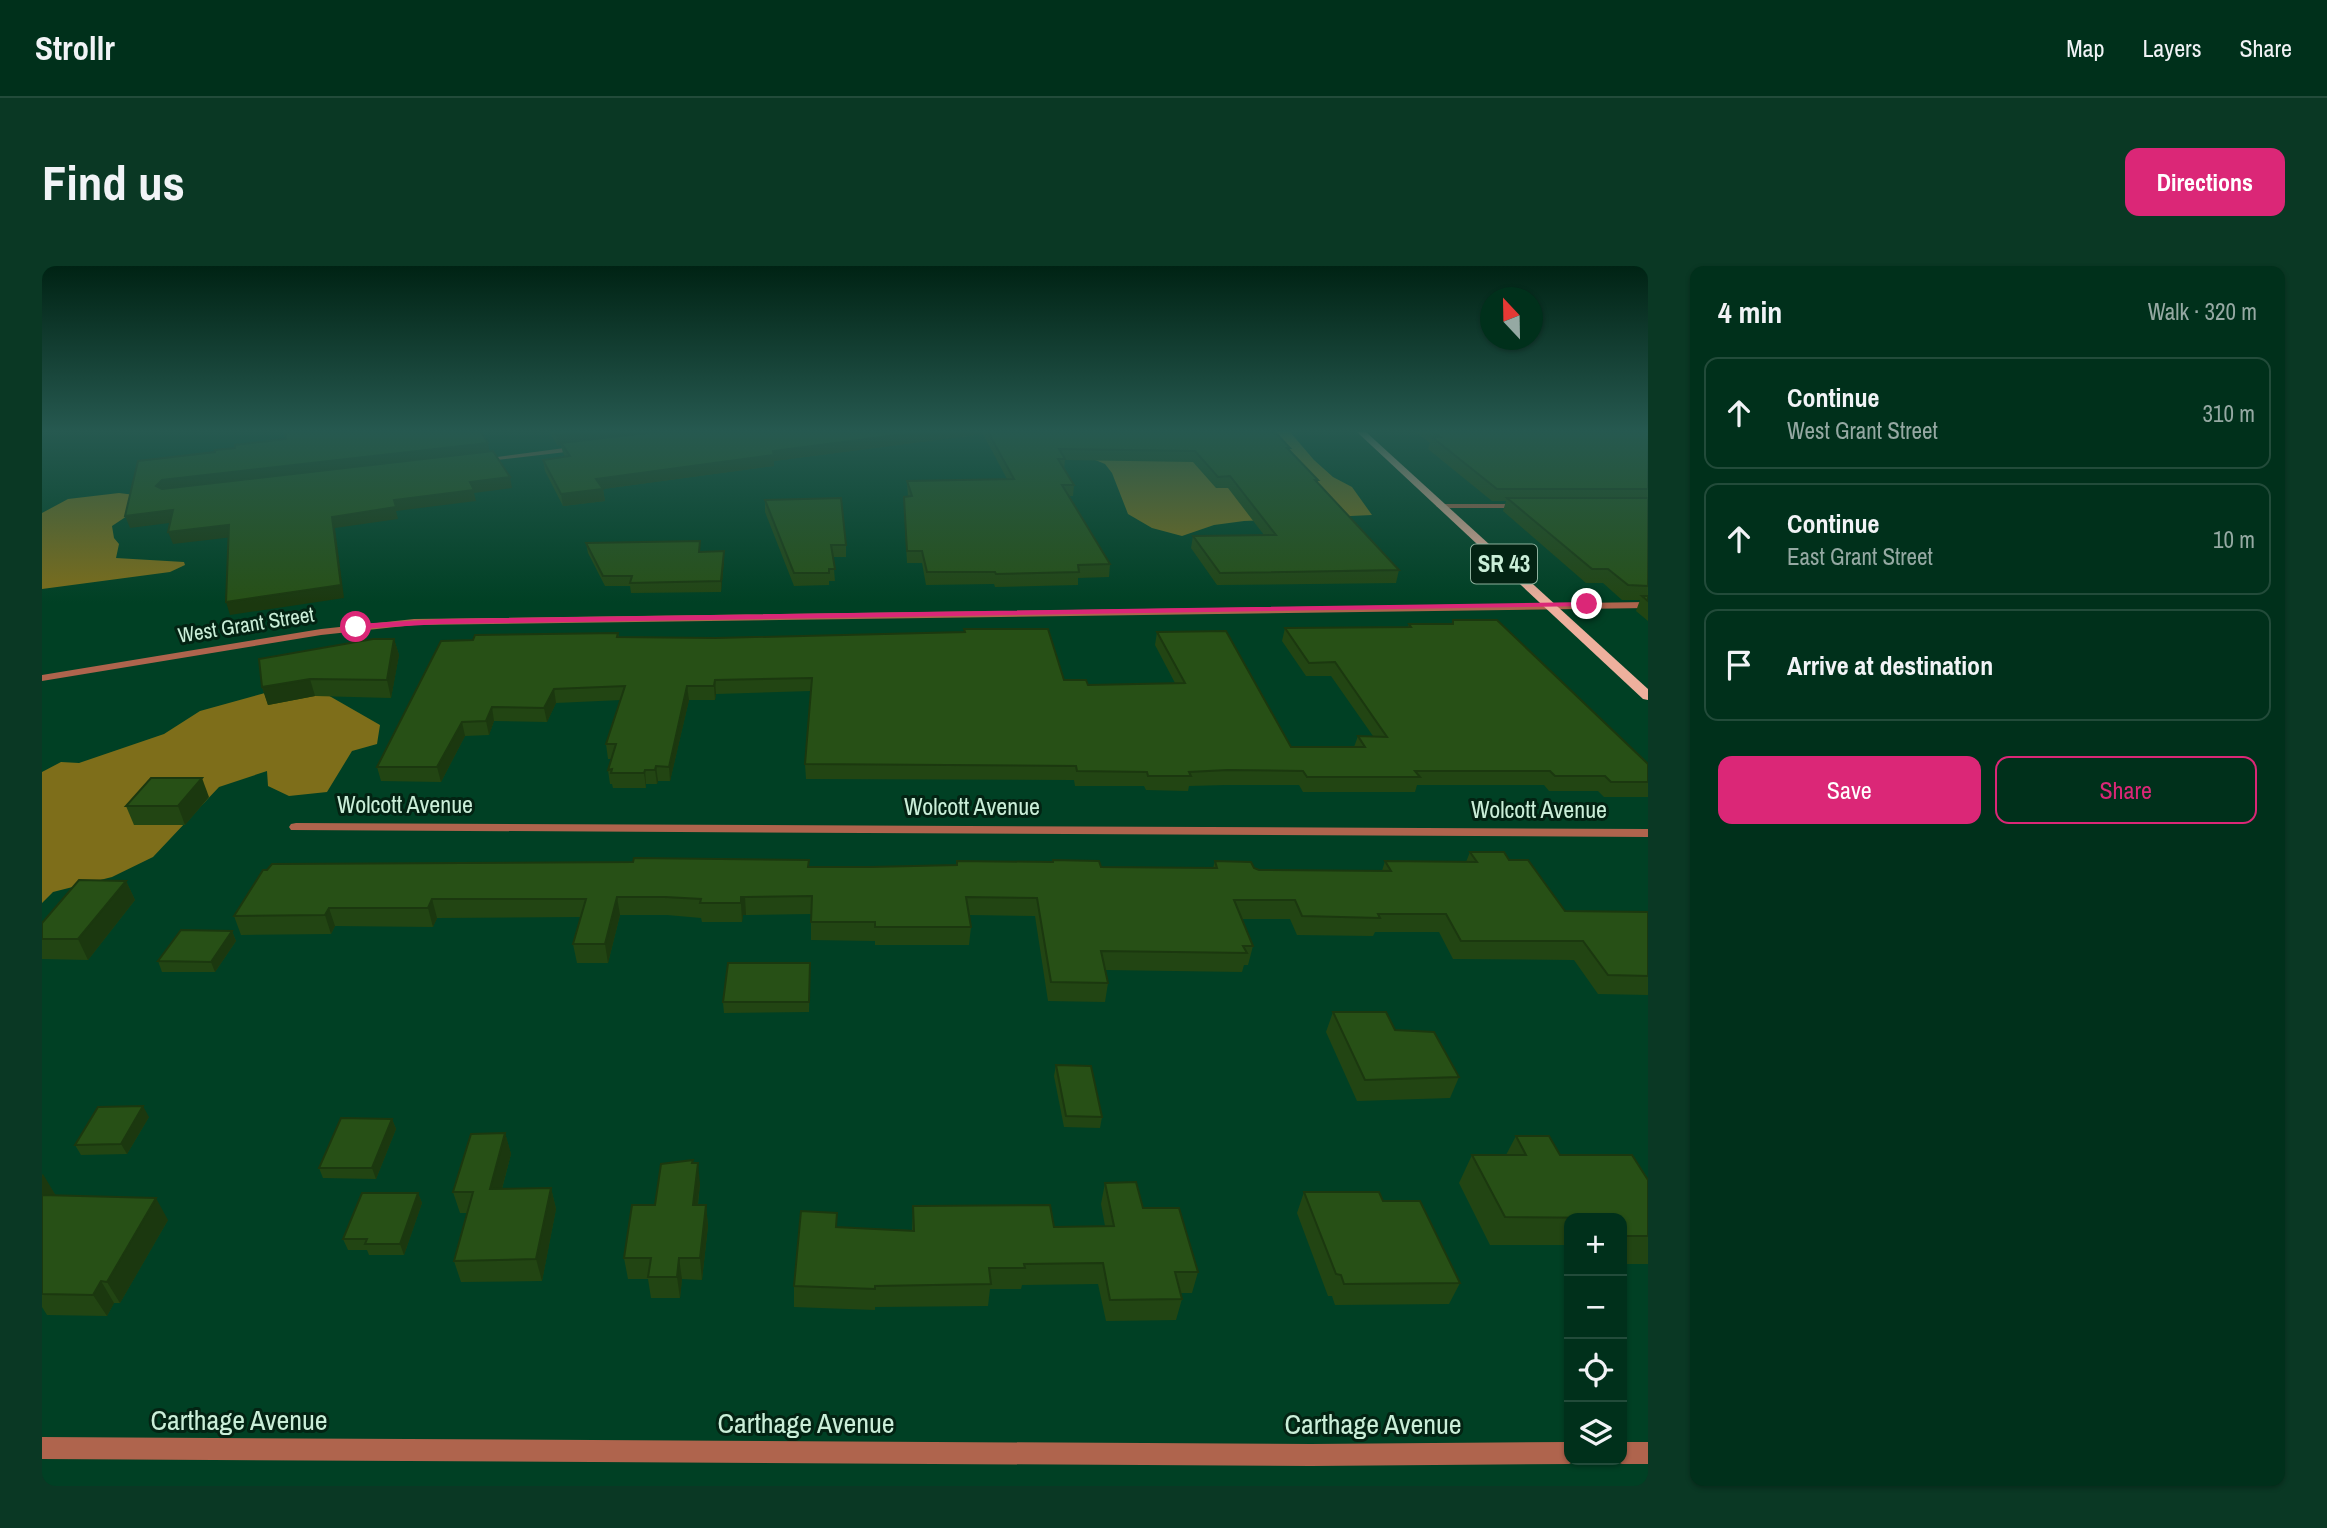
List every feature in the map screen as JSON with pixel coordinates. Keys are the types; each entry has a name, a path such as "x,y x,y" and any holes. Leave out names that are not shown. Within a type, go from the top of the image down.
{"main road":[{"name":"SR 43","path":"1422,489 1648,696"}],"street":[{"path":"1440,506 1535,506"},
{"name":"West Grant Street","path":"42,678 321,632 414,622 1648,605"},
{"name":"Wolcott Avenue","path":"296,827 1648,833"},
{"name":"Carthage Avenue","path":"42,1448 1297,1455 1564,1453"},
{"path":"1627,1453 1648,1453"}],"shaded area":[{"path":"1118,489 1353,489 1372,515 1244,521 1214,525 1182,536 1152,528 1128,514"},
{"path":"119,493 135,495 127,516 112,526 114,538 119,544 116,558 184,562 185,565 170,572 42,589 42,513 68,499"},
{"path":"305,682 380,725 377,744 352,751 327,792 289,796 268,786 267,771 219,787 153,857 112,877 53,892 42,903 42,772 61,762 79,763 164,734 200,711"}],"building":[{"path":"131,489 474,490 394,500 396,507 332,517 341,585 226,602 229,525 168,532 173,510 125,516"},
{"path":"558,489 603,489 561,494"},
{"path":"910,489 1064,489 1110,564 1078,565 1079,572 927,572 922,551 907,551 904,497 912,496"},
{"path":"1240,489 1323,489 1399,570 1220,573 1193,536 1276,535"},
{"path":"841,498 846,545 831,545 835,569 829,569 829,573 794,573 765,500"},
{"path":"1507,498 1648,498 1648,586 1628,585 1608,569 1592,569"},
{"path":"700,541 699,552 724,551 721,581 630,583 632,576 603,576 586,543"},
{"path":"1453,620 1497,620 1648,764 1648,782 1611,782 1605,776 1555,776 1550,771 1415,771 1420,777 1307,777 1303,771 1228,770 1189,772 1191,776 1148,776 1147,772 1077,771 1076,766 805,764 812,678 715,680 714,686 687,686 669,767 656,766 655,770 645,770 644,773 611,773 612,769 608,770 616,744 606,744 625,686 554,689 544,708 492,707 486,721 462,722 437,767 377,767 441,641 473,640 475,635 618,633 617,637 716,638 965,632 964,629 1048,629 1064,680 1086,680 1088,685 1185,683 1157,632 1226,631 1291,747 1365,747 1358,736 1387,737 1335,662 1309,663 1285,628 1411,627 1409,624 1453,624"},
{"path":"373,639 394,639 387,680 310,679 262,687 259,659"},
{"path":"151,778 202,778 178,806 126,806"},
{"path":"1470,852 1504,852 1509,860 1528,860 1565,911 1648,912 1648,976 1608,975 1583,941 1461,941 1446,914 1378,914 1380,918 1302,916 1295,900 1234,900 1253,946 1243,946 1247,953 1101,951 1108,983 1051,982 1037,898 966,897 971,927 875,927 875,922 811,922 812,896 741,897 741,903 700,903 701,899 665,897 617,897 605,944 573,944 586,899 432,899 428,908 329,908 325,915 234,916 263,870 267,870 272,864 633,862 634,858 809,860 808,867 957,865 957,861 1053,860 1099,861 1101,867 1217,868 1215,861 1251,862 1254,868 1259,870 1391,871 1385,861 1477,862"},
{"path":"79,880 126,881 78,939 42,939 42,923"},
{"path":"181,930 232,931 211,962 158,961"},
{"path":"728,963 810,963 809,1002 723,1002"},
{"path":"1333,1012 1386,1012 1395,1030 1434,1032 1459,1077 1365,1080"},
{"path":"1056,1065 1091,1066 1102,1117 1066,1116"},
{"path":"143,1106 121,1144 75,1145 98,1107"},
{"path":"341,1118 392,1119 372,1168 319,1168"},
{"path":"505,1133 490,1189 551,1188 536,1259 454,1261 473,1192 453,1192 471,1134"},
{"path":"1516,1136 1549,1136 1560,1155 1632,1155 1648,1180 1648,1236 1627,1236 1627,1213 1564,1213 1564,1218 1505,1217 1472,1155 1526,1155"},
{"path":"693,1160 692,1163 698,1163 693,1205 706,1205 700,1258 679,1258 677,1277 648,1277 651,1258 624,1258 632,1205 655,1205 661,1164"},
{"path":"1136,1182 1143,1208 1179,1208 1198,1272 1175,1272 1182,1299 1110,1300 1103,1263 1024,1264 1025,1268 989,1268 991,1284 875,1286 875,1289 794,1286 801,1211 837,1213 836,1227 914,1231 913,1206 1050,1205 1054,1227 1114,1226 1105,1183"},
{"path":"1304,1192 1379,1192 1383,1201 1420,1201 1460,1283 1344,1284 1341,1275 1336,1274"},
{"path":"362,1193 418,1193 400,1244 365,1244 367,1239 343,1239"},
{"path":"42,1195 156,1198 107,1282 101,1281 93,1295 42,1294"}],"route":[{"path":"356,627 441,621 1587,604"}]}
